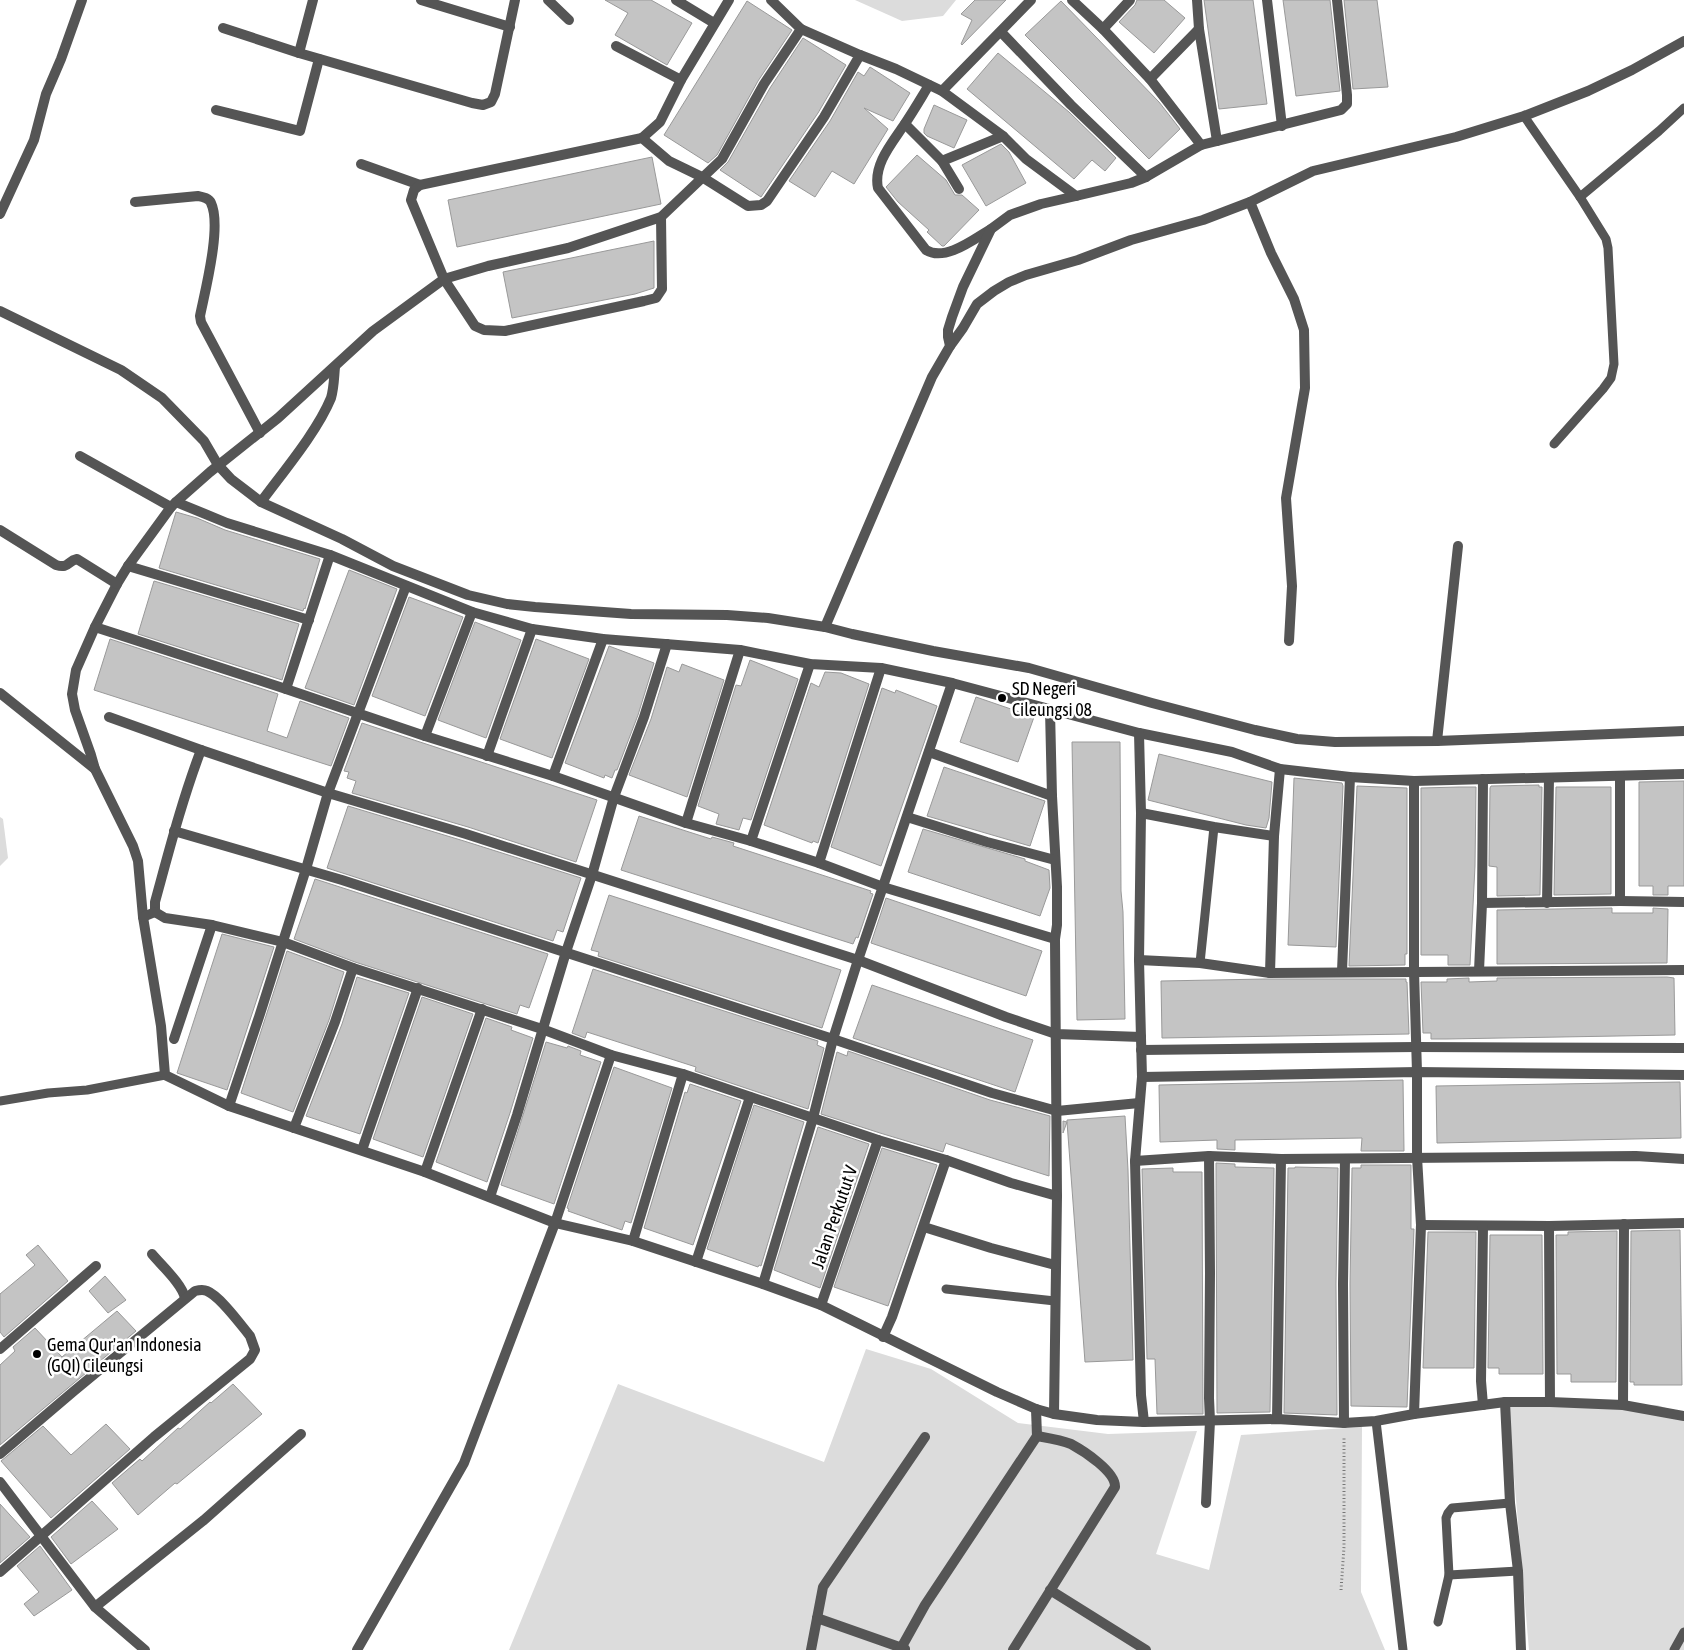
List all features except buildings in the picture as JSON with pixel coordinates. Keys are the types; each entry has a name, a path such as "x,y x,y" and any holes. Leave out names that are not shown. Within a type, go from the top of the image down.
{"street":[{"path":"0,214 34,140 46,94 82,0"},
{"path":"299,53 313,0"},
{"path":"422,0 510,27"},
{"path":"223,28 319,59 483,105 491,102 495,94 515,0"},
{"path":"548,0 569,20"},
{"path":"676,0 714,22"},
{"path":"661,217 662,289 656,298 505,331 494,331 484,330 475,326 444,279 411,200 414,190 420,185 642,138 660,122 681,80 714,22 729,0"},
{"path":"771,0 801,29 896,69 942,91 1003,136 1026,159 1076,196"},
{"path":"942,91 1031,0"},
{"path":"1072,0 1104,30 1150,79 1201,146"},
{"path":"1104,30 1130,0"},
{"path":"1197,0 1199,29 1217,141"},
{"path":"1267,0 1282,126"},
{"path":"929,85 887,150 876,180 878,188 926,250 936,254 948,253 991,229 1010,215 1041,204 1131,183 1146,177 1201,146 1341,110 1347,104 1337,0"},
{"path":"801,29 764,84 722,159 661,217 568,248 488,266 444,279 372,331 278,418 218,465 174,505 128,566 117,584 95,626 76,670 72,694 75,710 94,769 133,846 138,861 143,917 161,1026 165,1075 229,1106 425,1172 555,1223 633,1241 822,1305 1036,1409 1054,1414 1097,1420 1144,1422 1277,1419 1344,1423 1376,1421 1505,1402 1550,1402 1623,1405 1684,1416"},
{"path":"1150,79 1199,29"},
{"path":"1001,32 1071,105 1146,177"},
{"path":"825,627 932,377 977,304 994,290 1026,275 1078,260 1132,240 1203,220 1250,202 1313,171 1456,137 1524,116 1588,91 1684,42"},
{"path":"616,46 681,80"},
{"path":"642,138 669,160 702,177 748,206 761,205 767,201 824,117 860,55"},
{"path":"216,110 300,131 319,59"},
{"path":"905,124 942,161 959,189"},
{"path":"942,161 1003,136"},
{"path":"361,164 420,185"},
{"path":"135,202 198,196 205,198 211,203 215,239 200,316 201,322 260,432"},
{"path":"1250,202 1294,299 1304,330 1305,388 1286,498 1292,586 1289,641"},
{"path":"950,346 948,330 952,317 963,287 991,229"},
{"path":"0,311 113,366 162,398 204,441 218,465 231,479 261,502 342,539 393,566 468,595 507,604 631,614 727,615 768,618 825,627 933,651 1029,668 1162,705 1297,739 1336,742 1437,741 1684,731"},
{"path":"261,502 318,422 333,390 335,367"},
{"path":"80,456 174,505 330,555 472,612 532,629 603,639 740,650 810,664 881,668 952,683 1139,733 1232,752 1280,769 1350,777 1414,781 1684,774"},
{"path":"0,530 56,566 63,567 77,559 117,584"},
{"path":"1437,741 1458,546"},
{"path":"286,688 330,555"},
{"path":"128,566 309,620"},
{"path":"229,1106 283,942 328,792 406,586"},
{"path":"425,736 472,612"},
{"path":"95,626 286,688 425,736 553,776 686,824 751,842 883,887 1055,939"},
{"path":"487,756 532,629"},
{"path":"553,776 603,639"},
{"path":"490,1197 566,952 592,875 614,798 644,717 667,644"},
{"path":"686,824 740,650"},
{"path":"751,842 810,664"},
{"path":"820,864 881,668"},
{"path":"763,1284 813,1118 833,1039 952,683"},
{"path":"0,693 94,769"},
{"path":"1050,710 1052,796 1058,906 1055,939 1057,1196 1054,1414"},
{"path":"109,717 328,792 466,834 858,960 1006,1017 1056,1034 1141,1037"},
{"path":"1139,733 1141,813 1138,960 1142,1077 1135,1161 1141,1395 1144,1422"},
{"path":"155,912 155,902 174,831 201,750"},
{"path":"929,752 1052,796"},
{"path":"1270,973 1274,836 1280,769"},
{"path":"1620,776 1620,901"},
{"path":"1342,972 1350,777"},
{"path":"1548,903 1549,778"},
{"path":"1479,970 1482,904 1483,779"},
{"path":"1414,781 1414,971 1417,1157 1421,1225 1414,1414"},
{"path":"1141,813 1274,836"},
{"path":"907,817 987,842 1055,860"},
{"path":"174,831 306,869 566,952 992,1093 1057,1111 1139,1103"},
{"path":"1482,904 1620,901 1684,902"},
{"path":"143,917 155,912"},
{"path":"155,912 166,918 212,925 283,942 353,968 482,1009 611,1055 683,1074 878,1140 1057,1196"},
{"path":"174,1039 212,925"},
{"path":"1138,960 1200,963 1270,973 1684,970"},
{"path":"294,1128 335,1022 353,968"},
{"path":"362,1150 418,988"},
{"path":"425,1172 482,1009"},
{"path":"1141,1050 1416,1047 1684,1048"},
{"path":"357,1650 464,1463 555,1223 611,1055"},
{"path":"1142,1077 1417,1072 1684,1075"},
{"path":"633,1241 683,1074"},
{"path":"696,1262 750,1097"},
{"name":"Jalan Perkutut V","path":"822,1305 878,1140"},
{"path":"1135,1161 1209,1156 1345,1159 1636,1156 1684,1159"},
{"path":"1206,1504 1210,1421 1208,1398 1209,1156"},
{"path":"1277,1419 1281,1159"},
{"path":"1344,1423 1343,1284 1345,1159"},
{"path":"883,1336 892,1317 946,1160"},
{"path":"1421,1225 1549,1226 1684,1223"},
{"path":"1623,1405 1624,1224"},
{"path":"1483,1405 1484,1226"},
{"path":"1549,1226 1550,1402"},
{"path":"924,1227 990,1248 1055,1265"},
{"path":"152,1254 179,1285 185,1298"},
{"path":"0,1349 96,1266"},
{"path":"0,1454 195,1291 210,1292 224,1305 250,1336 254,1346 254,1353 250,1359 154,1437 0,1572"},
{"path":"1505,1402 1510,1503 1518,1571 1521,1650"},
{"path":"817,1618 903,1649 925,1605 1037,1436 1036,1409"},
{"path":"95,1607 204,1520 301,1434"},
{"path":"1013,1650 1113,1492 1115,1481 1111,1473 1071,1444 1037,1436"},
{"path":"812,1650 823,1587 925,1437"},
{"path":"0,1482 95,1607 145,1650"},
{"path":"1050,1590 1146,1650"}],"lane":[{"path":"1580,197 1684,108"},
{"path":"1524,116 1580,197 1606,239 1614,364 1611,378 1554,444"},
{"path":"1200,963 1214,827"},
{"path":"0,1101 87,1090 165,1075"},
{"path":"946,1289 1055,1301"},
{"path":"1376,1421 1403,1650"},
{"path":"1438,1622 1449,1575 1446,1518 1450,1510 1452,1508 1510,1503"},
{"path":"1449,1575 1518,1571"},
{"path":"1674,1650 1684,1632"}],"path":[{"path":"1341,1590 1344,1547 1344,1423"}],"shaded area":[{"path":"855,0 956,0 943,16 902,21"},
{"path":"0,817 3,819 8,858 0,866"},
{"path":"866,1349 931,1369 1018,1423 1108,1434 1197,1431 1156,1554 1209,1570 1241,1435 1362,1427 1361,1592 1385,1650 509,1650 618,1384 824,1462"},
{"path":"1657,1405 1684,1414 1684,1650 1529,1650 1508,1407"}],"place":[{"name":"SD Negeri Cileungsi 08","path":"1002,698"},
{"name":"Gema Qur'an Indonesia (GQI) Cileungsi","path":"37,1354"}]}
